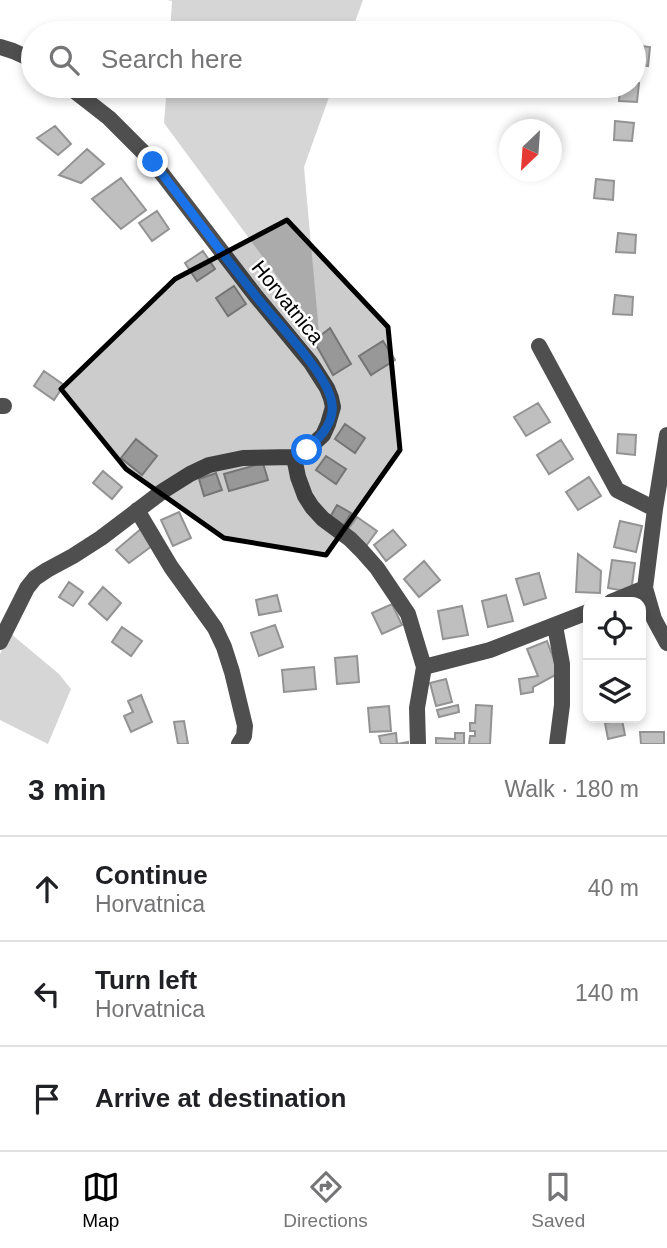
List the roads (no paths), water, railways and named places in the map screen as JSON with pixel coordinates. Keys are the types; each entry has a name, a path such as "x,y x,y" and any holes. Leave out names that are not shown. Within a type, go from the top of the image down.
{"street":[{"path":"0,47 21,55"},
{"name":"Horvatnica","path":"83,98 109,118 153,162 311,363 327,388 332,407 323,435 314,445 294,457"},
{"path":"539,346 617,490 655,509"},
{"path":"667,435 645,588 654,619 667,643"},
{"path":"0,642 27,588 35,579 101,538 190,474 209,465 243,458 294,457 305,496 312,507 361,550 377,568 408,614 424,667 417,708 418,744"},
{"path":"137,510 171,567 215,628 224,648 245,726 244,736 239,744"},
{"path":"623,597 645,588"},
{"path":"424,667 490,650 583,614"},
{"path":"555,626 562,664 562,705 557,744"}]}
